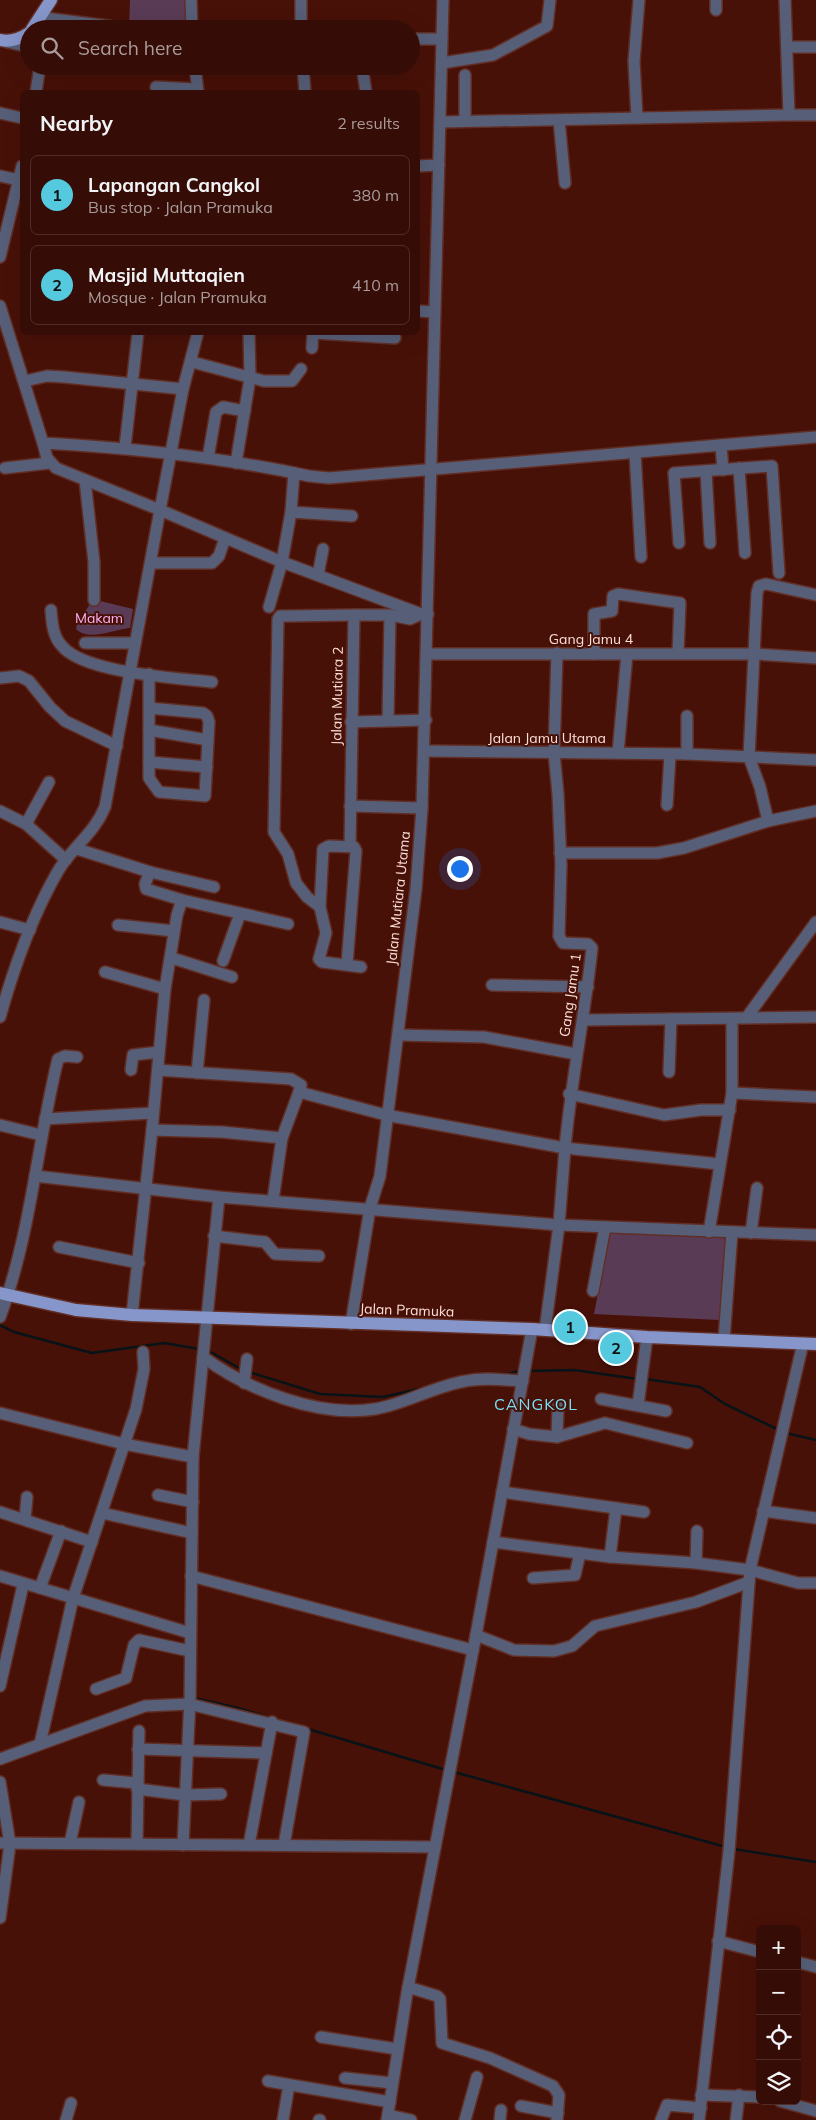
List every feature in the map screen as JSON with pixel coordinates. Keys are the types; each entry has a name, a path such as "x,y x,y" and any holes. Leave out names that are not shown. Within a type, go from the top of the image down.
{"main road":[{"path":"3,41 20,36"},
{"name":"Jalan Pramuka","path":"4,1294 76,1310 132,1315 532,1329 647,1337 812,1342"}],"street":[{"path":"191,0 192,20"},
{"path":"301,0 301,20"},
{"name":"Jalan Mutiara Utama","path":"352,1324 370,1208 380,1176 386,1115 399,1035 416,889 422,808 428,654 424,614 441,122 443,0"},
{"path":"442,63 493,55 535,34 547,26 550,0"},
{"path":"637,118 634,61 639,0"},
{"path":"785,0 789,115"},
{"path":"46,13 80,20"},
{"path":"420,39 441,39"},
{"path":"3,41 20,45"},
{"path":"787,47 816,47"},
{"path":"36,90 39,75"},
{"path":"196,75 198,90"},
{"path":"304,75 305,90"},
{"path":"363,75 366,90"},
{"path":"465,75 465,121"},
{"path":"156,86 190,90"},
{"path":"0,112 20,117"},
{"path":"441,122 816,115"},
{"path":"559,120 565,184"},
{"path":"420,166 439,165"},
{"path":"0,257 20,175"},
{"path":"0,176 19,180"},
{"path":"0,306 25,380 50,464 282,562 424,614"},
{"path":"420,311 434,312"},
{"path":"125,447 130,384 138,335"},
{"path":"0,1017 5,980 58,871 98,824 105,807 132,672 135,643 152,564 170,453 183,389 192,362 197,335"},
{"path":"236,463 250,378 249,335"},
{"path":"312,348 313,335"},
{"path":"368,335 395,336 394,351"},
{"path":"192,362 264,381 292,381 300,369"},
{"path":"25,380 47,376 183,389"},
{"path":"208,458 216,412 223,407 245,411"},
{"path":"43,443 125,447 208,458 329,478 816,437"},
{"path":"721,445 723,470"},
{"path":"635,453 641,557"},
{"path":"5,468 50,464"},
{"path":"678,542 674,473 772,466 779,574"},
{"path":"739,468 745,552"},
{"path":"706,471 710,543"},
{"path":"269,607 282,562 291,512 294,473"},
{"path":"85,480 94,562 94,600"},
{"path":"291,512 352,516"},
{"path":"152,564 212,563 219,556 225,538"},
{"path":"318,575 323,549"},
{"path":"768,821 760,787 749,757 759,586 766,584 816,595"},
{"path":"594,654 594,614 612,611 612,598 616,594 680,603 678,654"},
{"path":"51,610 55,634 61,646 72,656 85,662 132,672 212,682"},
{"path":"320,907 307,897 296,883 288,854 274,832 278,620 280,616 354,615 390,615 410,619 424,614"},
{"name":"Jalan Mutiara 2","path":"347,964 356,851 350,846 354,615"},
{"path":"388,720 390,615"},
{"path":"85,643 135,643"},
{"name":"Gang Jamu 4","path":"428,654 754,654 816,658"},
{"name":"Gang Jamu 1","path":"545,1330 558,1225 569,1094 588,987 591,945 563,943 559,936 560,853 558,794 554,753 557,654"},
{"path":"618,753 627,654"},
{"path":"149,674 149,708 149,778 159,792 202,797 206,794 209,722 207,716 203,713 149,708"},
{"path":"0,678 19,676 29,681 50,708 65,721 117,746"},
{"path":"687,716 687,754"},
{"path":"351,722 426,720"},
{"path":"149,730 208,740"},
{"name":"Jalan Jamu Utama","path":"424,752 687,754 816,760"},
{"path":"667,805 670,755"},
{"path":"149,762 207,767"},
{"path":"26,824 49,782"},
{"path":"350,806 422,808"},
{"path":"0,811 26,824 66,860"},
{"path":"560,853 657,854 684,848 768,821 816,811"},
{"path":"350,846 329,846 323,849 320,907 326,933 319,959 322,962 361,967"},
{"path":"77,849 150,872 214,886"},
{"path":"150,872 145,884 146,889 182,900 288,924"},
{"path":"132,1315 147,1188 165,989 172,958 174,931 182,900"},
{"path":"223,961 240,914"},
{"path":"0,922 30,930"},
{"path":"747,1018 816,922"},
{"path":"118,925 174,931"},
{"path":"172,958 232,977"},
{"path":"105,972 165,989"},
{"path":"492,985 588,987"},
{"path":"197,1073 204,1000"},
{"path":"583,1020 732,1019 816,1016"},
{"path":"670,1072 671,1019"},
{"path":"709,1232 732,1093 732,1019"},
{"path":"399,1035 484,1037 576,1054"},
{"path":"131,1070 133,1055 159,1052"},
{"path":"0,1317 4,1294 24,1236 40,1135 58,1058 65,1056 77,1057"},
{"path":"158,1070 291,1079 301,1085 282,1138 272,1200"},
{"path":"299,1092 386,1115 565,1148 719,1164"},
{"path":"732,1093 816,1097"},
{"path":"569,1094 664,1115 700,1110 730,1110"},
{"path":"45,1119 153,1113"},
{"path":"0,1125 40,1135"},
{"path":"152,1130 222,1132 282,1138"},
{"path":"35,1176 219,1197 558,1225 816,1235"},
{"path":"751,1233 757,1188"},
{"path":"183,1845 189,1699 193,1457 219,1197"},
{"path":"593,1291 605,1228"},
{"path":"724,1340 732,1232"},
{"path":"214,1236 265,1242 274,1254 319,1256"},
{"path":"59,1247 138,1263"},
{"path":"411,2120 388,2118 397,2049 532,1329"},
{"path":"638,1405 647,1337"},
{"path":"699,2120 729,1847 750,1570 781,1433 812,1342"},
{"path":"40,1744 73,1598 138,1400 144,1369 143,1352"},
{"path":"203,1352 225,1373 244,1383 295,1400 349,1412 392,1405 466,1380 524,1373"},
{"path":"244,1383 247,1359"},
{"path":"601,1399 666,1411"},
{"path":"557,1437 558,1407"},
{"path":"0,1413 124,1444 193,1457"},
{"path":"513,1429 529,1434 557,1437 605,1423 687,1442"},
{"path":"502,1492 644,1512"},
{"path":"158,1495 193,1502"},
{"path":"25,1519 27,1497"},
{"path":"610,1557 616,1508"},
{"path":"763,1511 816,1518"},
{"path":"0,1512 92,1542"},
{"path":"102,1513 192,1533"},
{"path":"40,1588 61,1531"},
{"path":"696,1563 697,1531"},
{"path":"493,1542 610,1557 696,1563 750,1570 798,1583 816,1583"},
{"path":"533,1578 575,1575 580,1553"},
{"path":"0,1576 190,1633"},
{"path":"191,1576 473,1650"},
{"path":"476,1635 514,1650 554,1651 572,1646 595,1626 696,1602 749,1582"},
{"path":"0,1686 23,1584"},
{"path":"96,1689 126,1678 134,1645 139,1640 190,1652"},
{"path":"0,1759 138,1708 189,1699 272,1722 304,1732 284,1845"},
{"path":"249,1845 272,1722"},
{"path":"137,1844 139,1730"},
{"path":"138,1750 266,1753"},
{"path":"104,1780 185,1795 221,1794"},
{"path":"0,1782 7,1812 0,1918"},
{"path":"70,1844 79,1802"},
{"path":"5,1843 435,1847"},
{"path":"718,1941 756,1951"},
{"path":"801,1963 816,1967"},
{"path":"408,1987 437,1996 440,1999 442,2043 490,2058 553,2086 559,2095 557,2116 521,2106"},
{"path":"321,2037 397,2049"},
{"path":"466,2120 477,2077"},
{"path":"345,2078 392,2083"},
{"path":"268,2081 390,2102"},
{"path":"283,2120 289,2085"},
{"path":"701,2095 756,2097"},
{"path":"736,2120 738,2095"},
{"path":"66,2120 71,2103"},
{"path":"790,2105 811,2113"},
{"path":"661,2120 667,2106 701,2108"}],"green space":[{"path":"130,0 187,0 188,20 129,20"},
{"name":"Makam","path":"96,600 133,609 130,628 95,635 81,633 76,629 77,624 92,601"},
{"path":"610,1232 727,1236 719,1320 594,1314"}],"waterway":[{"path":"0,1325 14,1332 92,1353 164,1343 199,1349"},
{"path":"207,1350 241,1369"},
{"path":"493,1374 509,1374 521,1370"},
{"path":"527,1371 574,1370 638,1379"},
{"path":"249,1372 320,1394 383,1397 419,1389"},
{"path":"646,1379 700,1387 725,1404 779,1430"},
{"path":"786,1433 816,1440"},
{"path":"194,1698 271,1718"},
{"path":"121,1709 135,1704"},
{"path":"308,1729 446,1770"},
{"path":"454,1772 726,1847"},
{"path":"734,1849 816,1862"}],"place":[{"name":"Lapangan Cangkol","path":"570,1327"},
{"name":"Masjid Muttaqien","path":"616,1348"}],"district":[{"name":"CANGKOL","path":"536,1404"}]}
